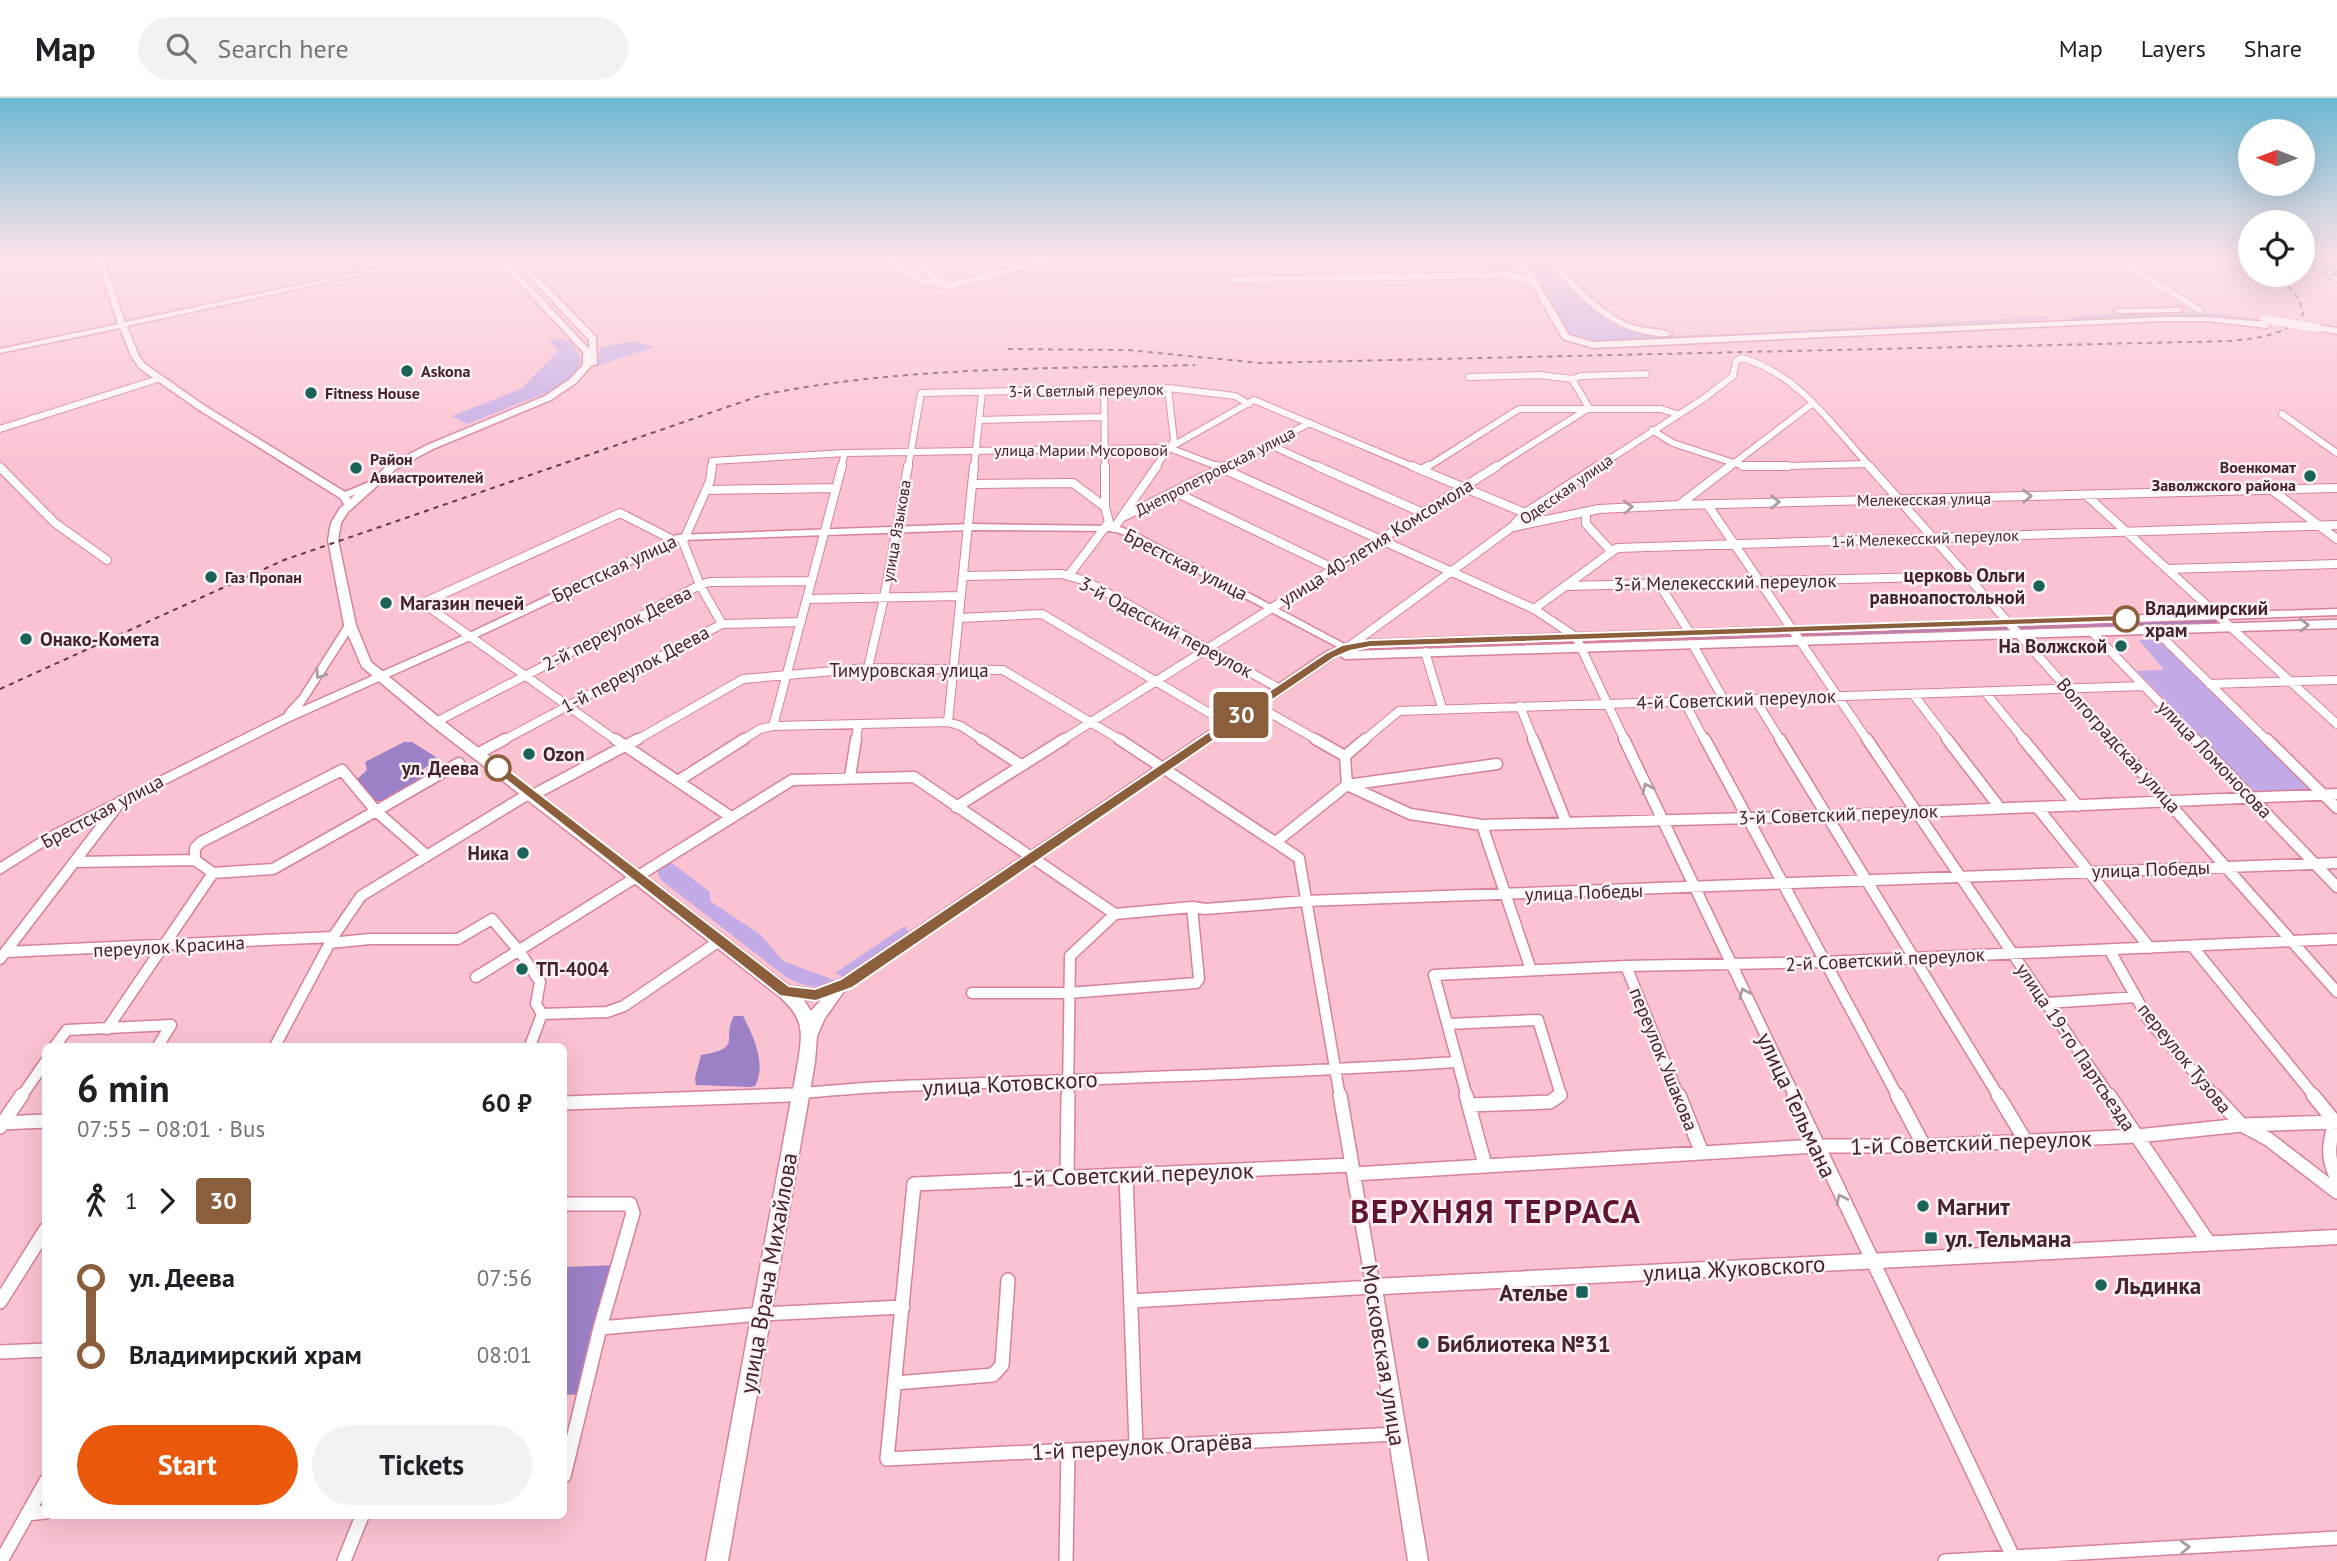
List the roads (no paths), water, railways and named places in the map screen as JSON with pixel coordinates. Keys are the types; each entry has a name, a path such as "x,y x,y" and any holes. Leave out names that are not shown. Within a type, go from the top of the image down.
{"main road":[{"path":"380,674 366,664 351,625 333,540 336,523 346,501 392,467 414,455 548,398 573,382 587,365 587,352 562,325"},
{"path":"565,328 578,325"},
{"path":"380,674 360,626 348,579 341,540 346,520 373,488 403,466 441,446 541,406 580,381 593,366 596,345 580,325"},
{"path":"1559,325 1563,333 1577,342 1601,345 1887,325"},
{"path":"1624,325 1634,330 1670,334 1727,335 2002,325"},
{"path":"2287,325 2337,333"},
{"path":"1330,655 1426,653 1691,639 1794,630 2337,612"},
{"path":"1691,639 1802,642 2337,624"},
{"path":"808,1036 818,1014 846,983 1330,655 1370,643 1579,643"},
{"name":"улица Врача Михайлова","path":"380,674 436,722 801,1007 808,1036 800,1095 717,1561"},
{"path":"785,992 816,995 846,983"}],"street":[{"path":"0,351 122,325"},
{"path":"123,325 135,356 158,379 346,501"},
{"name":"Одесская улица","path":"1347,648 1513,527 1525,513 1677,414 1703,400 1733,376 1736,361 1742,358 1756,361 1786,376"},
{"path":"1469,377 1541,375 1572,379 1586,375 1647,374"},
{"name":"Волгоградская улица","path":"1786,376 2020,634 2337,992"},
{"path":"0,429 158,379"},
{"path":"1572,379 1590,408"},
{"path":"1069,575 1121,518 1174,441 1168,387"},
{"name":"3-й Светлый переулок","path":"921,393 1168,387 1235,396 1249,404 1254,400 1310,423"},
{"path":"1104,388 1102,417 1105,507 1110,528"},
{"path":"948,722 982,392"},
{"name":"улица Языкова","path":"868,668 884,598 921,393"},
{"path":"1679,505 1812,403"},
{"path":"1169,448 1249,404"},
{"name":"улица 40-летия Комсомола","path":"957,807 1590,408"},
{"path":"1423,470 1520,409 1661,409 1677,414"},
{"path":"2281,414 2337,453"},
{"path":"979,420 1102,417"},
{"path":"1310,423 1525,513"},
{"name":"Днепропетровская улица","path":"1121,518 1310,423"},
{"path":"1652,430 1673,443 1746,467 1867,464"},
{"path":"1268,444 1423,513"},
{"name":"улица Марии Мусоровой","path":"706,490 713,468 712,461 845,453 1169,448 1223,468 1449,573 1534,609 1579,643"},
{"path":"773,726 827,530 845,453"},
{"path":"0,467 55,523 107,560"},
{"path":"972,484 1073,483 1105,507"},
{"path":"722,624 700,585 683,542 706,490 836,488"},
{"name":"Мелекесская улица","path":"1513,527 1599,509 1679,505 2337,488"},
{"path":"2272,490 2337,539"},
{"path":"1175,492 1335,569"},
{"path":"2086,495 2337,724"},
{"name":"улица 19-го Партсъезда","path":"1707,504 2209,1243"},
{"path":"1586,512 1586,524 1612,552"},
{"path":"671,539 620,513 423,603 730,817"},
{"name":"1-й Мелекесский переулок","path":"1534,609 1618,548 2337,525"},
{"name":"Брестская улица","path":"0,869 50,837 285,719 380,674 471,636 671,539 684,536 970,527 1110,528 1131,534 1347,648"},
{"path":"2167,569 2337,564"},
{"name":"3-й Одесский переулок","path":"964,576 1069,575 1086,581 1280,689"},
{"name":"3-й Мелекесский переулок","path":"1566,586 1967,576"},
{"name":"2-й переулок Деева","path":"436,722 700,585 710,582 811,581"},
{"path":"1659,584 1724,700"},
{"path":"808,599 961,596"},
{"path":"960,618 1042,614 1228,724"},
{"name":"1-й переулок Деева","path":"479,753 722,624 801,622"},
{"path":"285,719 304,698 351,625"},
{"path":"2155,630 2337,808"},
{"name":"улица Ломоносова","path":"2092,632 2337,887"},
{"name":"улица Тельмана","path":"1579,643 1870,1261 2014,1559"},
{"path":"1426,653 1441,708"},
{"name":"Тимуровская улица","path":"277,1043 332,940 361,896 531,794 626,747 743,679 868,668 1003,670 1164,768"},
{"path":"2210,684 2337,680"},
{"name":"4-й Советский переулок","path":"1345,756 1399,711 2143,686"},
{"path":"1985,692 2078,806"},
{"path":"1913,694 2000,808"},
{"path":"1755,699 2025,1140"},
{"path":"1685,701 1924,1146"},
{"path":"1256,705 1345,756 1347,785"},
{"path":"1520,706 1566,822"},
{"path":"678,780 760,729 773,726 948,722 961,726 1021,765"},
{"path":"850,777 858,725"},
{"path":"75,862 195,860 213,873 273,869 459,763"},
{"path":"1164,768 1277,841 1347,785 1497,764"},
{"path":"195,860 195,848 201,842 342,771 375,810 426,855"},
{"path":"476,977 792,780 914,777 1115,914 1070,956 1067,1177"},
{"name":"3-й Советский переулок","path":"1347,785 1410,814 1482,825 1826,816 2337,794"},
{"path":"3,956 123,799"},
{"path":"2037,807 2150,948"},
{"path":"1482,825 1531,970"},
{"name":"Московская улица","path":"1277,841 1299,858 1418,1561"},
{"name":"улица Победы","path":"1115,914 1306,901 2337,863"},
{"path":"107,1029 213,873"},
{"path":"972,993 1069,993 1196,983 1199,979 1192,907"},
{"name":"переулок Красина","path":"3,956 332,940 458,939 492,919 520,952 540,982 536,1004 542,1014"},
{"name":"2-й Советский переулок","path":"1447,1024 1434,975 1626,966 1824,962 2087,948 2110,951 2337,939"},
{"path":"531,1043 542,1014 607,1012 624,1006 719,941"},
{"path":"2192,946 2336,1122 2327,1150 2331,1168 2337,1178"},
{"name":"переулок Тузова","path":"2110,951 2150,1022 2196,1072 2228,1113 2242,1125 2268,1139 2337,1192"},
{"name":"переулок Ушакова","path":"1626,966 1702,1153"},
{"path":"2047,1003 2136,997"},
{"path":"1469,1105 1550,1102 1561,1095 1538,1020 1447,1024 1485,1165"},
{"path":"57,1043 67,1030 171,1026 160,1043"},
{"name":"улица Котовского","path":"567,1103 1335,1071 1457,1062"},
{"path":"1,1125 42,1067"},
{"path":"1,1125 42,1121"},
{"name":"1-й Советский переулок","path":"902,1307 914,1184 1485,1165 1816,1146 1924,1146 2137,1136 2242,1125 2336,1122"},
{"path":"1126,1175 1136,1445"},
{"path":"567,1204 620,1202 630,1204 633,1213 600,1328 567,1464"},
{"path":"0,1302 42,1235"},
{"name":"улица Жуковского","path":"1131,1301 2337,1237"},
{"path":"600,1328 761,1314 902,1307 895,1382 993,1375 1002,1365 1008,1280"},
{"path":"0,1352 42,1350"},
{"name":"1-й переулок Огарёва","path":"895,1382 887,1460 1136,1445 1397,1434"},
{"path":"1066,1561 1068,1450"},
{"path":"1,1561 42,1488"},
{"path":"27,1514 42,1512"},
{"path":"344,1561 361,1519"},
{"path":"1945,1561 2337,1538"}],"railway":[{"path":"1008,349 1127,350 1260,363 2231,341 2261,337 2290,325"},
{"path":"0,689 284,560 762,395 924,374 1195,365"}],"place":[{"name":"Askona","path":"407,371"},
{"name":"Fitness House","path":"311,393"},
{"name":"Район Авиастроителей","path":"356,468"},
{"name":"Военкомат Заволжского района","path":"2310,476"},
{"name":"Газ Пропан","path":"211,577"},
{"name":"церковь Ольги равноапостольной","path":"2039,586"},
{"name":"Магазин печей","path":"386,603"},
{"name":"Владимирский храм","path":"2126,619"},
{"name":"Онако-Комета","path":"26,639"},
{"name":"На Волжской","path":"2121,646"},
{"name":"Ozon","path":"529,754"},
{"name":"ул. Деева","path":"498,768"},
{"name":"Ника","path":"523,853"},
{"name":"ТП-4004","path":"522,969"},
{"name":"Магнит","path":"1923,1206"},
{"name":"ул. Тельмана","path":"1931,1238"},
{"name":"Льдинка","path":"2101,1285"},
{"name":"Ателье","path":"1582,1292"},
{"name":"Библиотека №31","path":"1423,1343"}],"district":[{"name":"ВЕРХНЯЯ ТЕРРАСА","path":"1496,1211"}]}
